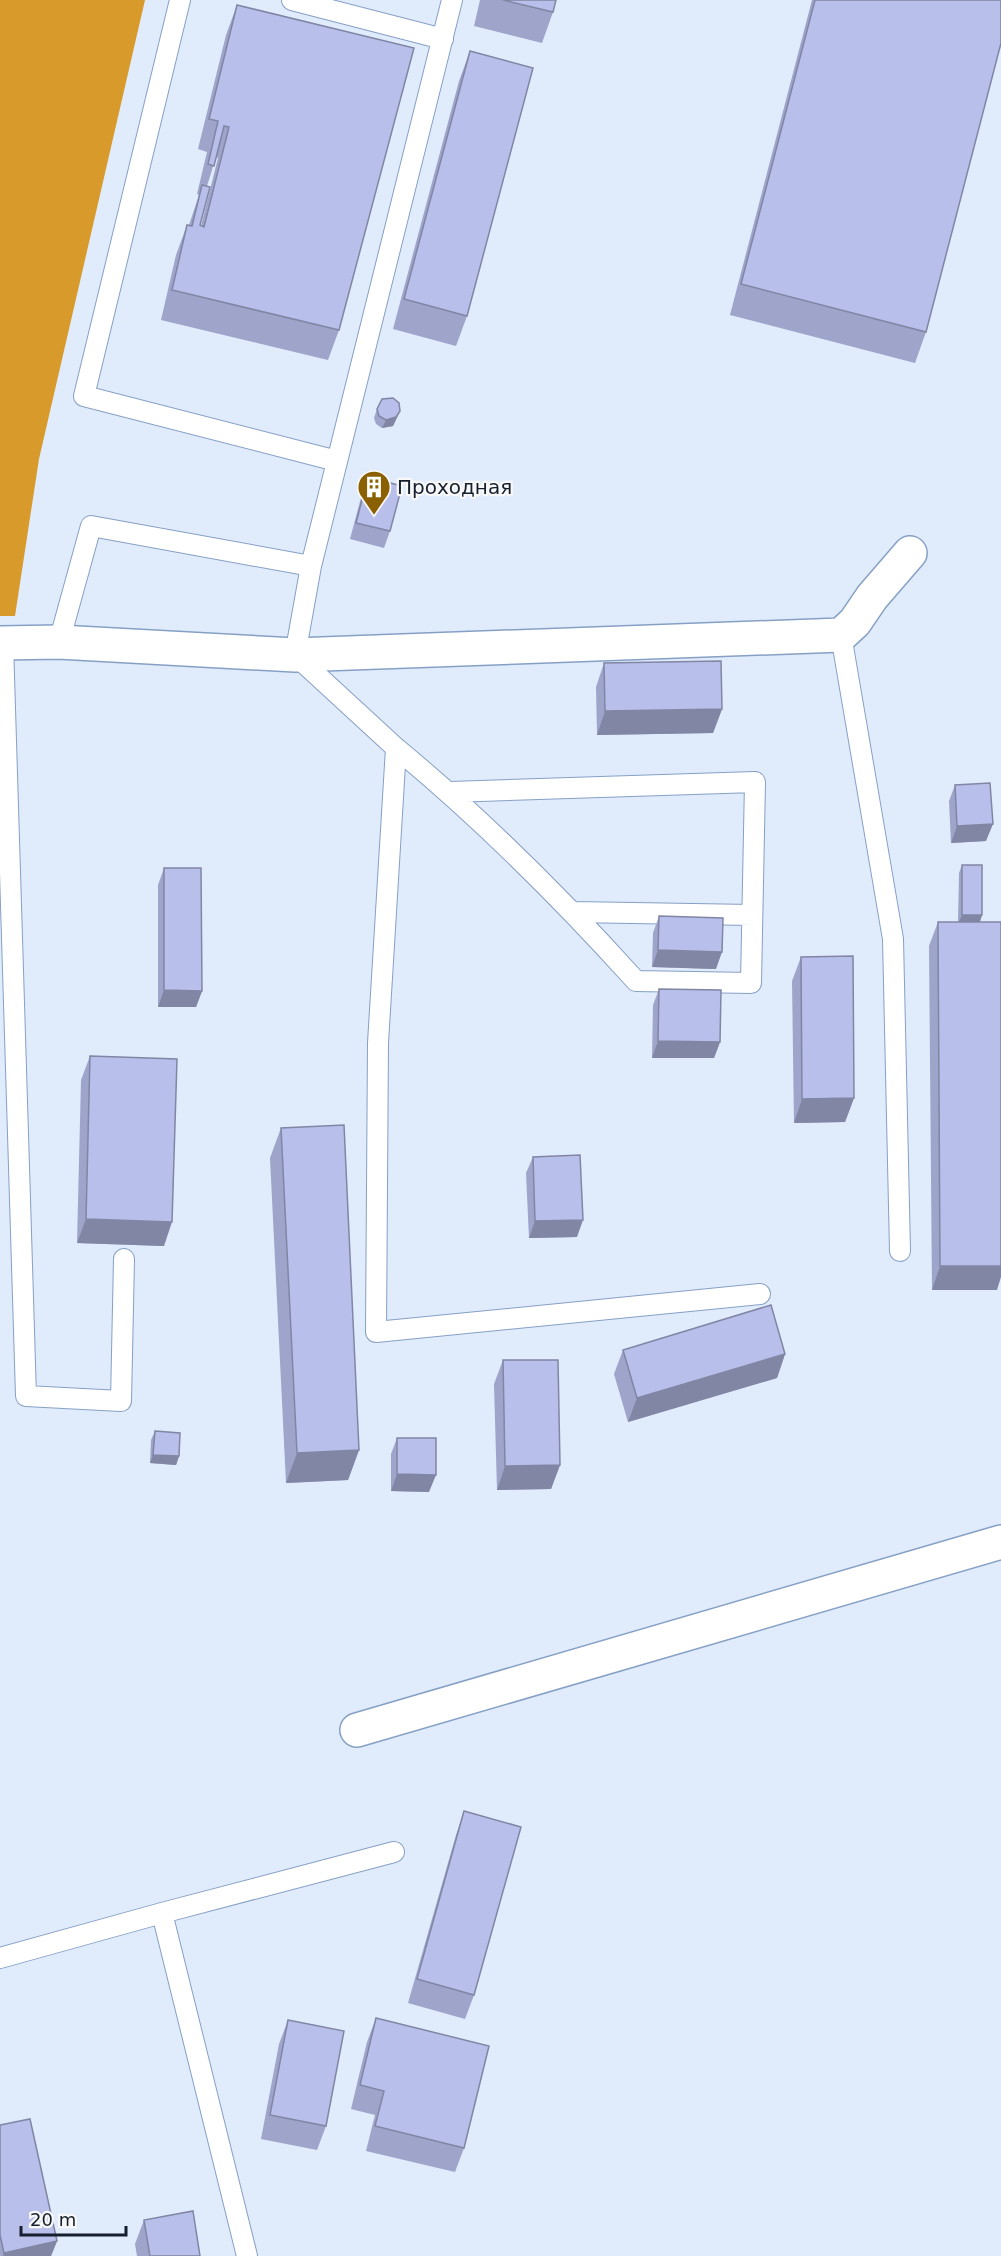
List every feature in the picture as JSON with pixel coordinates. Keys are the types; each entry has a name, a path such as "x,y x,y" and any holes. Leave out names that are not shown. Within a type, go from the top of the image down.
{"street":[{"path":"2,643 59,642 296,655 841,635 855,622 872,597 910,553"},
{"path":"357,1730 1001,1542"}],"lane":[{"path":"180,0 84,396 337,461"},
{"path":"292,0 443,39"},
{"path":"450,792 755,782 751,983 636,981 573,912 450,792 396,748 296,655 311,566 452,0"},
{"path":"59,642 91,526 311,566"},
{"path":"841,635 893,939 900,1251"},
{"path":"2,643 26,1396 121,1401 123,1259"},
{"path":"396,748 378,1043 376,1332 760,1294"},
{"path":"573,912 752,915"},
{"path":"0,1958 394,1852"},
{"path":"162,1913 248,2256"}],"shaded area":[{"path":"0,0 145,0 39,459 15,616 0,616"}],"building":[{"path":"503,0 556,0 553,12"},
{"path":"815,0 1001,0 1001,43 926,332 741,284"},
{"path":"237,5 414,48 339,330 172,290 187,225 192,226 202,185 210,187 200,225 204,227 229,127 224,126 214,166 208,164 218,121 209,119"},
{"path":"470,51 533,68 467,316 404,299"},
{"path":"393,398 399,403 400,411 396,417 386,420 379,416 377,409 382,399"},
{"path":"368,477 402,486 390,531 356,523"},
{"path":"721,661 722,709 605,711 604,663"},
{"path":"990,783 993,824 957,826 955,785"},
{"path":"962,865 982,865 982,915 962,915"},
{"path":"164,868 201,868 202,991 164,990"},
{"path":"659,916 723,918 722,952 658,950"},
{"path":"938,922 1001,922 1001,1266 940,1266"},
{"path":"853,956 854,1098 802,1099 801,957"},
{"path":"659,989 721,990 720,1042 658,1041"},
{"path":"90,1056 177,1059 172,1222 86,1219"},
{"path":"344,1125 359,1450 297,1453 281,1128"},
{"path":"580,1155 583,1220 535,1221 533,1157"},
{"path":"771,1305 785,1354 637,1398 623,1350"},
{"path":"503,1360 558,1360 560,1465 505,1466"},
{"path":"155,1431 180,1433 179,1456 153,1455"},
{"path":"397,1438 436,1438 436,1475 397,1474"},
{"path":"464,1811 521,1827 474,1995 417,1979"},
{"path":"376,2018 489,2046 464,2148 375,2126 384,2091 360,2085"},
{"path":"288,2020 344,2031 326,2126 270,2115"},
{"path":"30,2119 57,2241 4,2253 0,2235 0,2125"},
{"path":"193,2211 200,2256 150,2256 144,2220"}],"place":[{"name":"Проходная","path":"374,516"}]}
